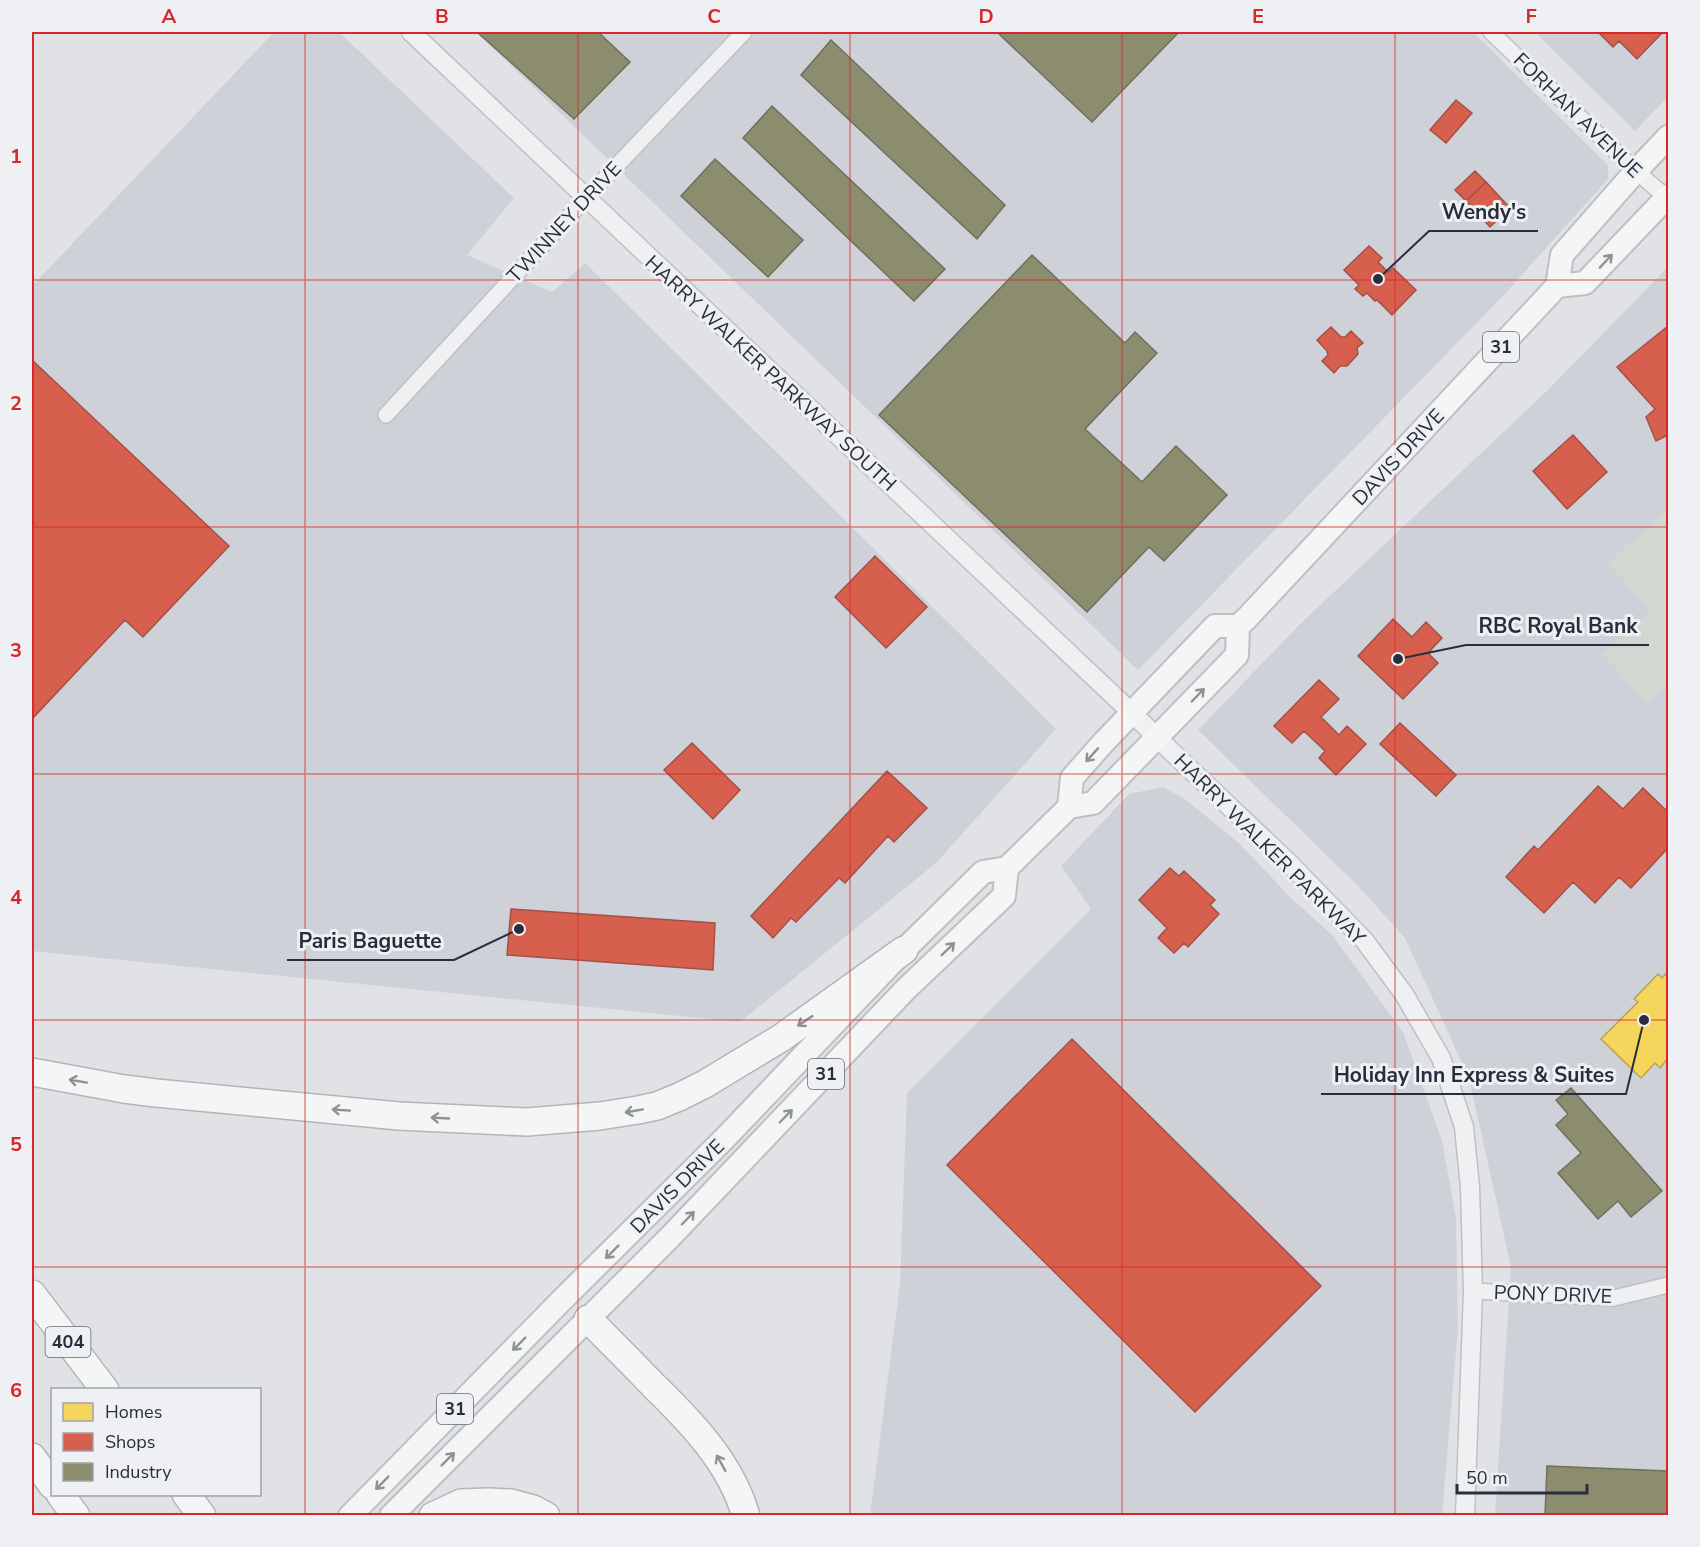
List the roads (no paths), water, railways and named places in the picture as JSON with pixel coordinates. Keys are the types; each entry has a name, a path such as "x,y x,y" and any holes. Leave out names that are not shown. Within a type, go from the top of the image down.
{"highway":[{"path":"32,1071 156,1093 399,1116 526,1122 622,1113 657,1106 705,1084 781,1038 904,950"},
{"name":"404","path":"32,1294 104,1388"},
{"path":"588,1319 684,1415 717,1455 743,1502 746,1515"},
{"path":"32,1457 51,1484"},
{"path":"62,1496 76,1515"},
{"path":"188,1496 202,1515"},
{"path":"433,1515 461,1503 487,1502 511,1503 546,1515"}],"main road":[{"path":"1668,136 1562,255 1557,286 1586,283 1668,197"},
{"name":"DAVIS DRIVE","path":"351,1515 727,1136 904,950 983,872 1007,868 1069,807 1093,803 1157,738 1238,655 1238,626 1557,286"},
{"path":"1069,807 1072,778 1132,713 1215,626 1238,626"},
{"name":"DAVIS DRIVE","path":"391,1515 670,1237 906,989 1004,896 1007,868"}],"street":[{"name":"HARRY WALKER PARKWAY SOUTH","path":"411,32 1132,713"},
{"name":"TWINNEY DRIVE","path":"386,415 586,198 744,32"},
{"name":"FORHAN AVENUE","path":"1491,32 1636,171 1668,197"},
{"name":"HARRY WALKER PARKWAY","path":"1132,713 1288,862 1364,940 1404,994 1441,1058 1464,1127 1470,1187 1473,1292 1465,1515"},
{"name":"PONY DRIVE","path":"1473,1292 1614,1298 1668,1285"}],"place":[{"name":"Wendy's","path":"1378,279"},
{"name":"RBC Royal Bank","path":"1398,659"},
{"name":"Paris Baguette","path":"519,929"},
{"name":"Holiday Inn Express & Suites","path":"1644,1020"}]}
